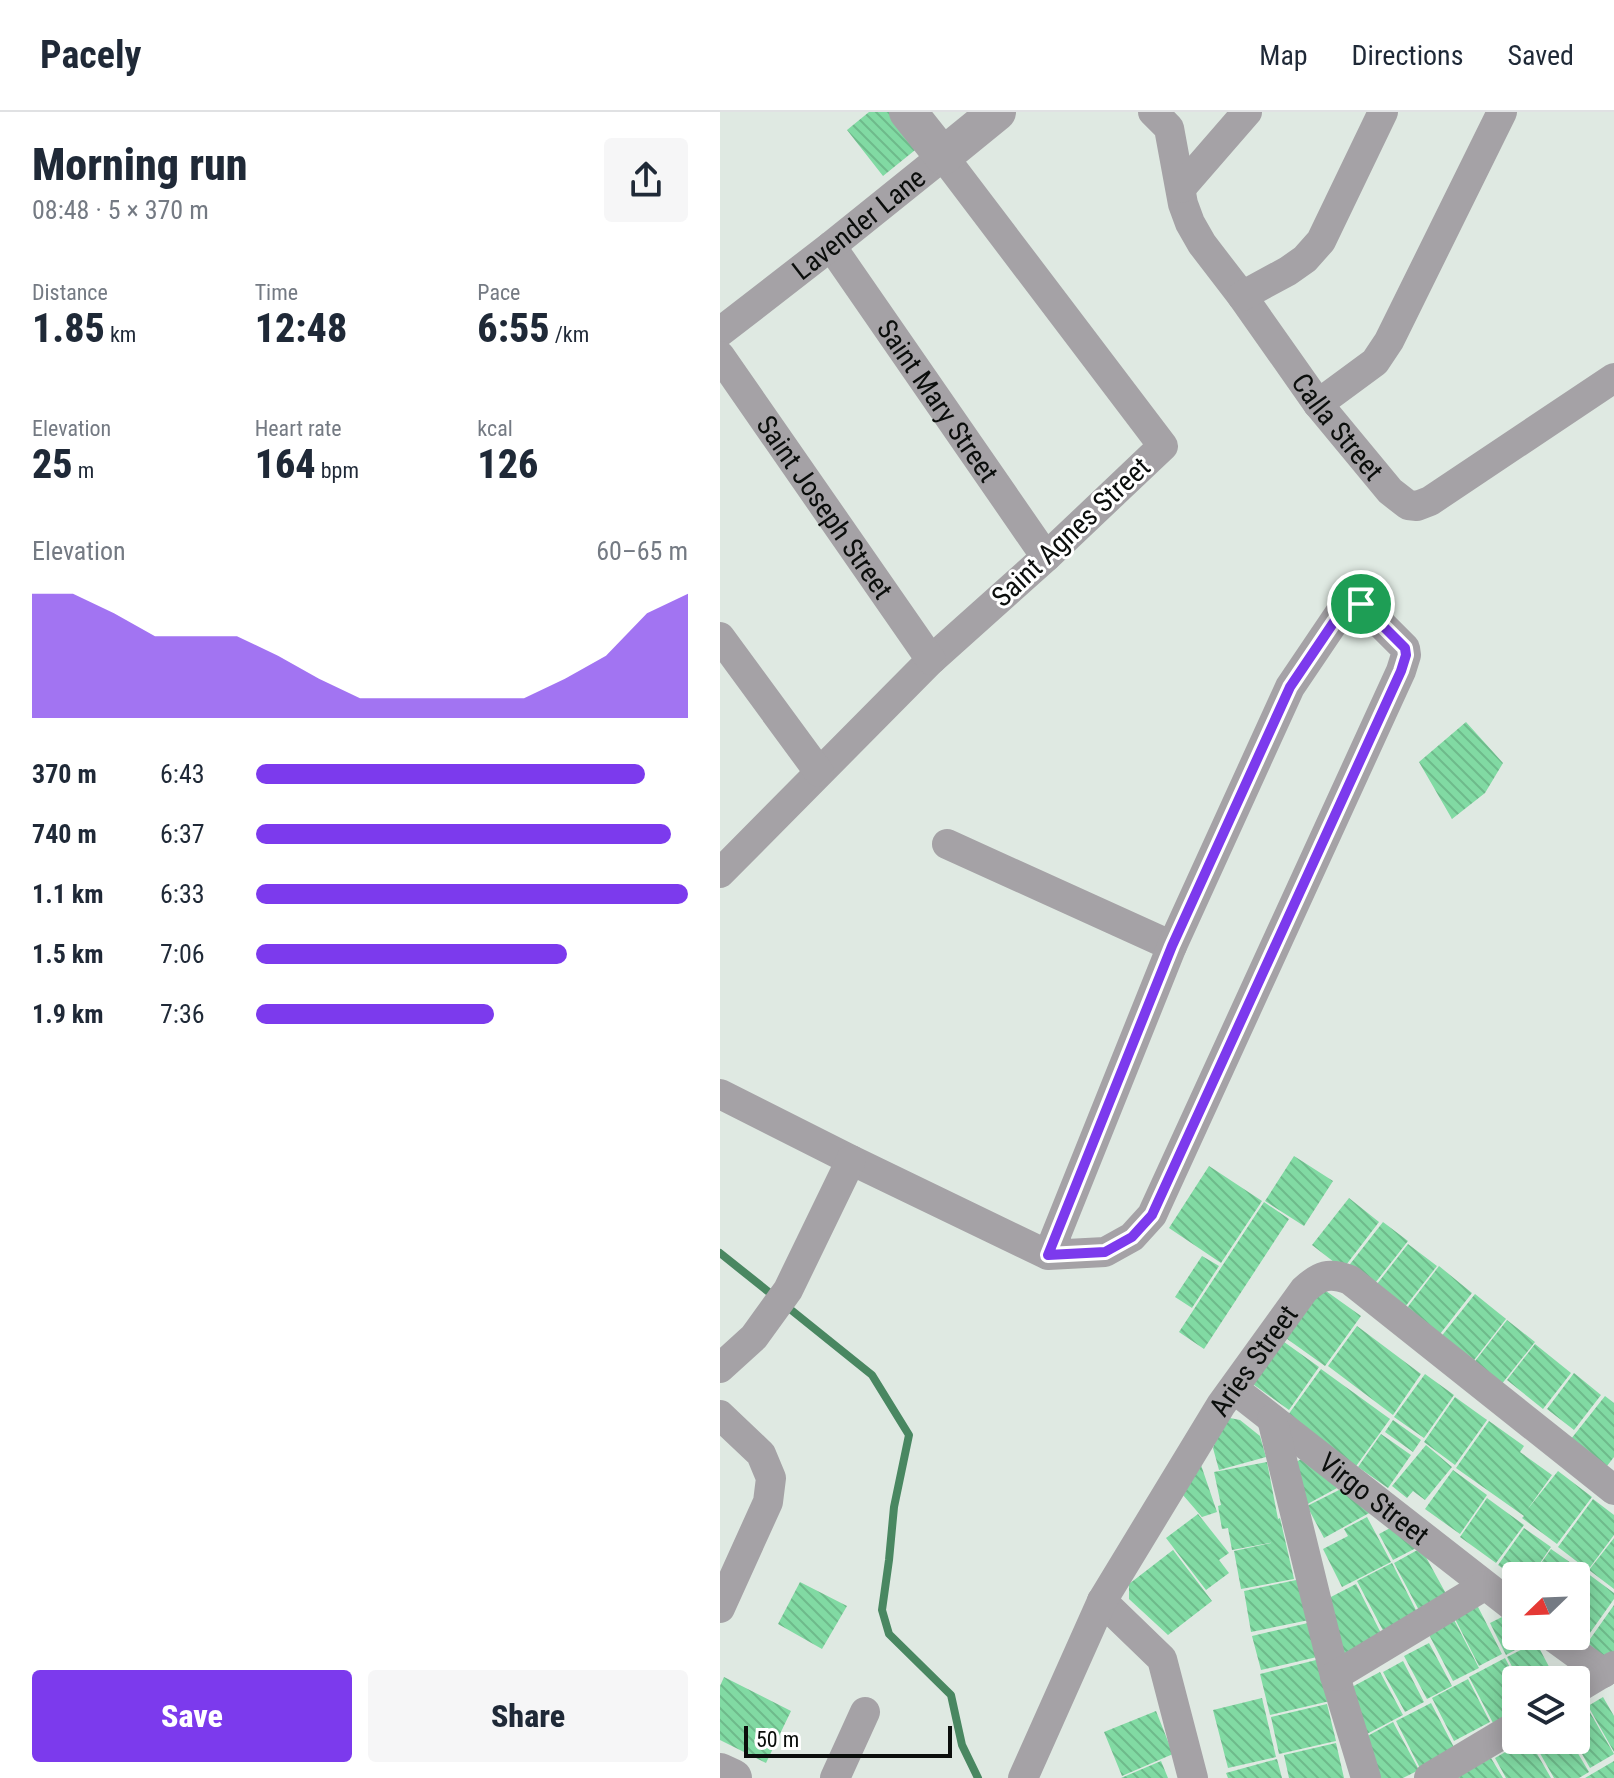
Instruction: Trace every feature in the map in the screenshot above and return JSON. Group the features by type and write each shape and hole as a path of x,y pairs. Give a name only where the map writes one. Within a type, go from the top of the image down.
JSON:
{"street":[{"path":"908,112 943,156"},
{"name":"Lavender Lane","path":"720,332 997,112"},
{"path":"1181,188 1247,112"},
{"path":"1242,296 1288,271 1305,259 1321,241 1383,112"},
{"path":"1318,404 1375,362 1389,341 1502,112"},
{"name":"Calla Street","path":"1161,120 1183,204 1202,244 1318,404 1390,491 1408,505 1417,506 1430,501 1614,378"},
{"name":"Saint Agnes Street","path":"720,873 931,660 1163,446 943,156"},
{"name":"Saint Mary Street","path":"831,246 1046,557"},
{"name":"Saint Joseph Street","path":"720,356 931,660"},
{"path":"720,1094 1048,1255 1105,1252 1132,1237 1152,1215 1401,671 1405,648 1361,604 1344,607 1290,687 1172,946 1048,1255"},
{"path":"720,637 819,772"},
{"path":"947,844 1172,946"},
{"path":"720,1368 754,1337 788,1290 851,1160"},
{"name":"Aries Street","path":"1023,1778 1102,1601 1221,1405 1304,1290 1314,1281 1337,1275 1350,1280 1614,1490"},
{"name":"Virgo Street","path":"1234,1389 1502,1599"},
{"path":"720,1415 761,1454 771,1478 768,1502 720,1608"},
{"path":"1272,1419 1335,1676 1366,1778"},
{"path":"1335,1676 1484,1586"},
{"path":"1102,1601 1162,1659 1193,1778"},
{"path":"1575,1650 1608,1670 1590,1681"},
{"path":"835,1778 865,1712"},
{"path":"1429,1778 1502,1734"},
{"path":"720,1772 733,1778"}],"building":[{"path":"869,112 900,112 925,142 883,176 847,130"},
{"path":"1466,722 1503,763 1485,793 1452,819 1419,762"},
{"path":"1294,1156 1333,1181 1304,1226 1265,1201"},
{"path":"1209,1166 1262,1201 1221,1263 1169,1228"},
{"path":"1349,1198 1379,1222 1343,1269 1312,1245"},
{"path":"1264,1202 1289,1219 1204,1349 1179,1332"},
{"path":"1383,1222 1408,1241 1372,1287 1347,1268"},
{"path":"1408,1244 1437,1266 1405,1307 1377,1284"},
{"path":"1202,1256 1219,1266 1192,1308 1175,1297"},
{"path":"1439,1266 1472,1293 1433,1343 1400,1317"},
{"path":"1319,1286 1361,1316 1325,1366 1283,1336"},
{"path":"1475,1294 1506,1319 1468,1368 1436,1343"},
{"path":"1507,1320 1535,1342 1497,1390 1469,1369"},
{"path":"1357,1326 1421,1374 1393,1415 1328,1366"},
{"path":"1280,1339 1319,1367 1289,1410 1250,1382"},
{"path":"1535,1344 1571,1373 1543,1409 1507,1380"},
{"path":"1321,1369 1390,1419 1354,1469 1288,1415"},
{"path":"1574,1373 1601,1395 1574,1430 1547,1409"},
{"path":"1425,1374 1454,1395 1424,1438 1394,1417"},
{"path":"1605,1396 1614,1403 1614,1457 1607,1466 1571,1439"},
{"path":"1455,1397 1487,1420 1455,1465 1424,1442"},
{"path":"1230,1418 1240,1420 1260,1436 1266,1457 1219,1470 1213,1448 1220,1429"},
{"path":"1393,1420 1421,1440 1413,1452 1385,1432"},
{"path":"1489,1421 1524,1446 1520,1452 1552,1475 1527,1510 1558,1471 1592,1497 1557,1544 1522,1518 1524,1516 1456,1468"},
{"path":"1381,1434 1411,1455 1388,1488 1358,1467"},
{"path":"1426,1445 1452,1467 1425,1500 1413,1491 1407,1498 1392,1486"},
{"path":"1303,1458 1339,1487 1302,1507 1291,1465"},
{"path":"1267,1462 1294,1579 1241,1589 1234,1551 1275,1542 1232,1550 1228,1528 1222,1529 1214,1472"},
{"path":"1201,1465 1217,1512 1202,1517 1176,1487"},
{"path":"1453,1470 1487,1495 1460,1534 1425,1509"},
{"path":"1341,1489 1371,1512 1324,1538 1307,1506"},
{"path":"1487,1498 1524,1525 1496,1563 1460,1537"},
{"path":"1593,1499 1614,1515 1614,1535 1590,1567 1590,1562 1578,1562 1558,1547"},
{"path":"1198,1514 1229,1553 1219,1560 1229,1573 1206,1590 1166,1538"},
{"path":"1367,1517 1391,1562 1342,1587 1323,1549 1348,1536 1344,1529"},
{"path":"1392,1527 1418,1547 1393,1560 1379,1534"},
{"path":"1524,1528 1551,1547 1541,1562 1502,1562 1502,1568 1498,1565"},
{"path":"1614,1538 1614,1589 1590,1569"},
{"path":"1421,1548 1450,1601 1422,1616 1394,1563"},
{"path":"1551,1549 1570,1562 1542,1562"},
{"path":"1173,1550 1212,1601 1168,1635 1129,1599 1129,1584"},
{"path":"1392,1563 1421,1620 1387,1638 1357,1581"},
{"path":"1590,1575 1614,1593 1614,1599 1590,1633"},
{"path":"1301,1579 1309,1620 1251,1632 1244,1591"},
{"path":"800,1582 847,1606 822,1649 778,1624"},
{"path":"1356,1584 1386,1643 1342,1655 1325,1600"},
{"path":"1474,1599 1502,1654 1479,1666 1451,1611"},
{"path":"1614,1605 1614,1657 1603,1664 1584,1650 1590,1650 1590,1639"},
{"path":"1450,1612 1479,1668 1453,1681 1424,1625"},
{"path":"1502,1617 1502,1647 1490,1623"},
{"path":"1308,1623 1317,1657 1261,1670 1252,1636"},
{"path":"1429,1643 1452,1686 1427,1699 1404,1656"},
{"path":"1521,1650 1540,1650 1549,1666 1512,1666 1507,1657"},
{"path":"1505,1658 1509,1666 1502,1666 1502,1718 1493,1723 1469,1677"},
{"path":"1320,1659 1330,1701 1270,1715 1260,1674"},
{"path":"1403,1661 1424,1702 1405,1712 1383,1672"},
{"path":"1380,1672 1403,1715 1363,1736 1348,1689"},
{"path":"724,1677 791,1711 766,1763 720,1740 720,1686"},
{"path":"1468,1679 1490,1722 1454,1741 1432,1698"},
{"path":"1603,1697 1614,1716 1614,1752 1590,1710 1590,1705"},
{"path":"1262,1698 1276,1757 1228,1768 1213,1710"},
{"path":"1431,1703 1458,1755 1423,1774 1396,1721"},
{"path":"1327,1704 1336,1741 1279,1754 1271,1717"},
{"path":"1156,1711 1173,1754 1122,1776 1104,1732"},
{"path":"1590,1712 1614,1754 1590,1768 1582,1754 1590,1754"},
{"path":"1393,1722 1419,1770 1403,1778 1373,1778 1362,1739"},
{"path":"1336,1743 1344,1778 1289,1778 1284,1755"},
{"path":"1502,1754 1537,1754 1551,1778 1506,1778 1495,1758"},
{"path":"1540,1754 1578,1754 1589,1772 1579,1778 1554,1778"},
{"path":"1491,1758 1503,1778 1456,1778"},
{"path":"1277,1759 1282,1778 1228,1778 1226,1773"},
{"path":"1161,1761 1168,1778 1121,1778"},
{"path":"1614,1761 1614,1778 1585,1778"}],"waterway":[{"path":"720,1253 775,1297"},
{"path":"785,1305 872,1375 909,1435 894,1507 882,1610 889,1634 951,1695 962,1745 978,1778"}],"route":[{"path":"1361,604 1405,648 1401,671 1152,1215 1132,1237 1105,1252 1048,1255 1172,946 1290,687 1344,607 1361,604"}]}
